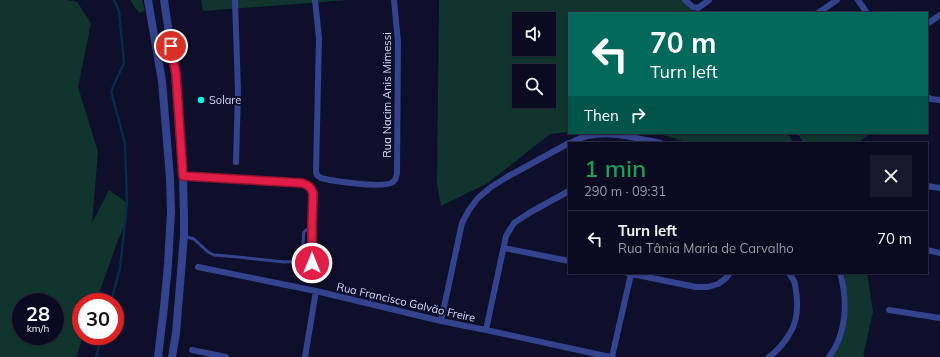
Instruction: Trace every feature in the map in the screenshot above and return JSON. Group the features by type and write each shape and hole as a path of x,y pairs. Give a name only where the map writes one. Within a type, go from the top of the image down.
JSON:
{"street":[{"path":"148,0 162,80 170,178 171,212 164,307 158,357"},
{"path":"164,0 176,74 183,176 184,236 176,333 172,357"},
{"path":"235,0 238,91 236,162"},
{"name":"Rua Nacim Anis Mimessi","path":"315,0 319,38 317,175 321,178 363,184 386,184 394,181 397,173 398,42 394,0"},
{"path":"685,0 693,7 698,8 709,0"},
{"path":"819,12 837,0"},
{"path":"858,0 866,12"},
{"path":"928,23 940,15"},
{"path":"928,98 940,100"},
{"path":"571,142 589,136 605,134 621,135 656,142"},
{"path":"441,321 462,223 468,210 478,198 491,187 568,144"},
{"path":"170,178 183,176 302,183 309,186 313,193 312,263"},
{"path":"928,186 940,188"},
{"path":"486,330 506,236 514,223 568,192"},
{"path":"170,236 184,236"},
{"path":"504,248 568,261"},
{"path":"928,250 940,253"},
{"name":"Rua Francisco Galvão Freire","path":"198,267 316,291 441,321 611,357"},
{"path":"611,357 629,274"},
{"path":"634,274 696,287 708,287 718,284 729,274"},
{"path":"769,357 776,352 790,333 798,308 795,283 790,274"},
{"path":"829,357 841,336 845,308 840,274"},
{"path":"305,357 316,291"},
{"path":"889,310 940,318"},
{"path":"192,350 226,357"}],"lane":[{"path":"184,236 194,239 208,252 214,255 291,262 299,260 302,256 304,232 312,226"}],"green space":[{"path":"0,0 67,0 77,2 91,23 78,87 98,152 92,223 109,190 127,203 125,223 99,293 72,293 72,345 80,345 76,357 0,357"},
{"path":"130,0 142,0 145,11 139,13"},
{"path":"201,0 348,0 203,11"},
{"path":"439,0 684,0 689,8 695,12 568,12 568,132 550,134 488,183 441,206 437,183"},
{"path":"660,134 788,134 793,142 686,142"},
{"path":"798,134 870,134 858,142 803,142"},
{"path":"844,274 867,274 873,312 863,357 832,357 837,349 848,306"}],"waterway":[{"path":"113,293 120,268 127,203 125,144 111,91 124,63 119,11 114,0"},
{"path":"96,357 99,345"}],"place":[{"name":"Solare","path":"201,100"}],"route":[{"path":"171,46 176,74 183,176 302,183 309,186 313,193 312,263"}]}
